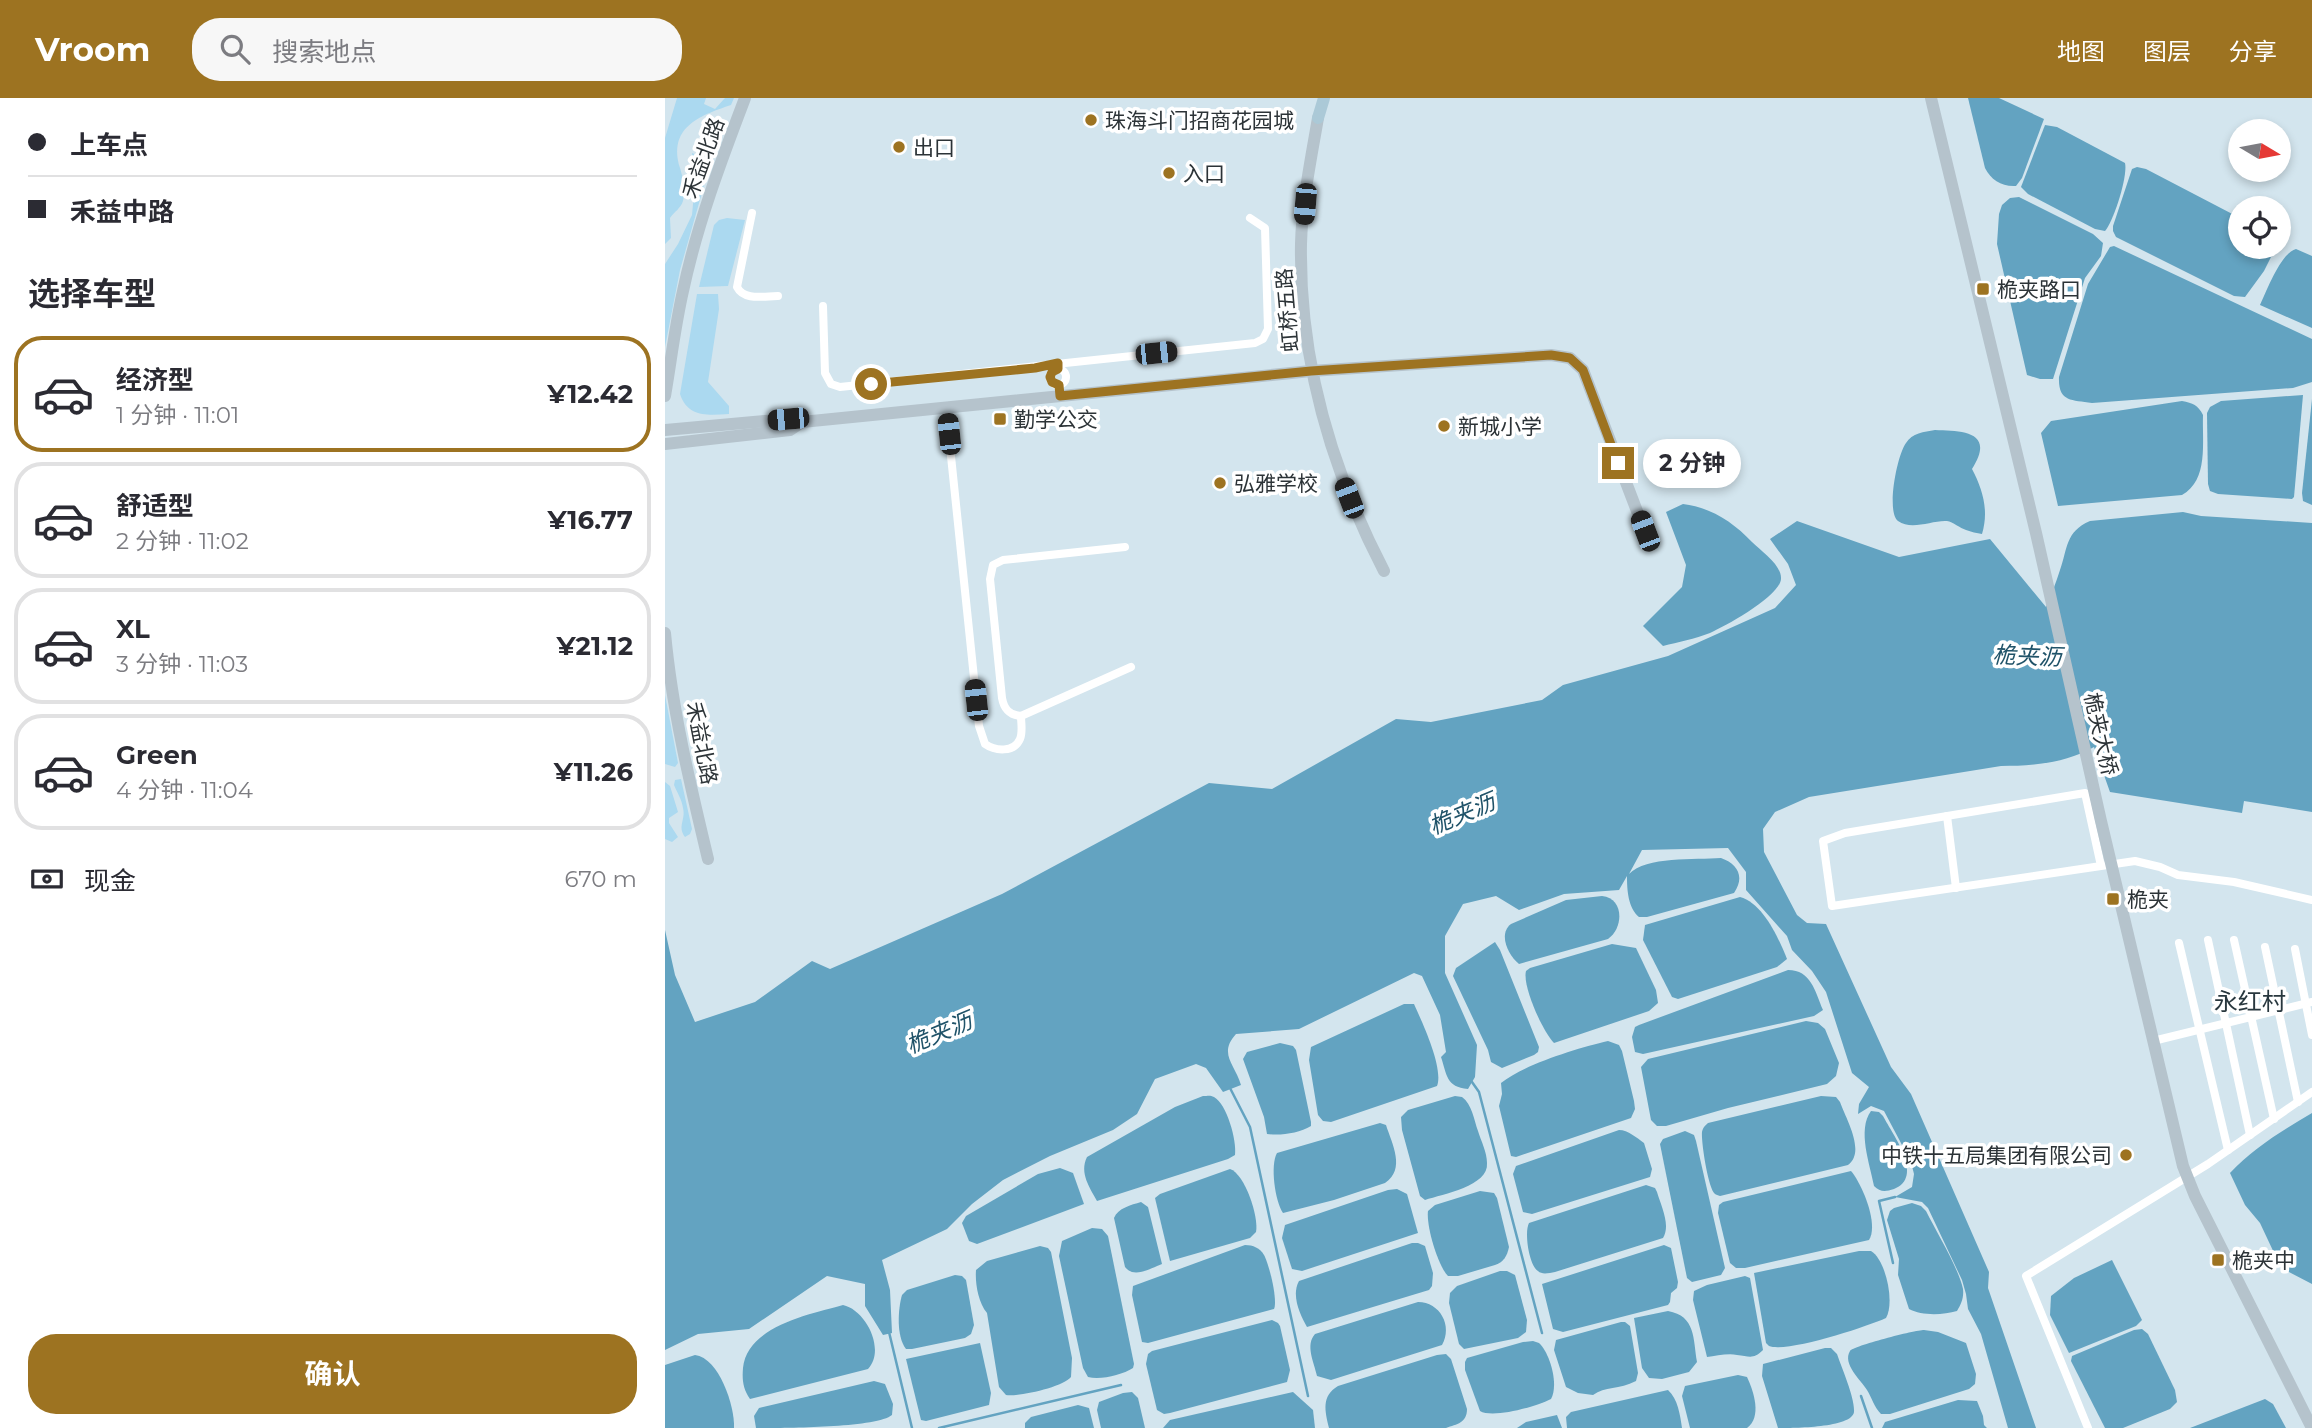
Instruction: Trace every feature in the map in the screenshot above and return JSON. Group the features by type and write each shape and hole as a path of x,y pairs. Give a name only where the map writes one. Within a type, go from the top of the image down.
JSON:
{"main road":[{"path":"1318,118 1322,98"}],"street":[{"name":"禾益北路","path":"665,397 683,291 695,243 709,195 745,98"},
{"name":"桅夹大桥","path":"1931,98 2036,533 2101,821 2106,865 2187,1175 2195,1196 2312,1428"},
{"name":"虹桥五路","path":"1318,118 1301,244 1304,309 1311,371 1323,421 1340,473 1359,523 1384,571"},
{"path":"752,213 737,287 745,296 778,296"},
{"path":"823,306 825,373 829,382 837,387 1058,366 1255,343 1263,339 1268,332 1265,229 1250,218"},
{"path":"665,430 788,419 802,422 946,408 1059,391 1551,355 1570,358 1583,370 1645,531"},
{"path":"1058,366 1067,376 1059,391"},
{"path":"946,408 979,726 985,744 999,750 1013,746 1020,738 1021,716"},
{"path":"665,444 790,430 802,422"},
{"path":"1125,547 1006,559 993,565 990,579 1002,698 1007,711 1021,716 1131,667"},
{"name":"禾益北路","path":"665,633 685,764 708,859"},
{"path":"2106,865 2085,793 1845,833 1823,841 1832,906 2135,861 2178,875 2234,882 2312,900"},
{"path":"1947,816 1956,888"},
{"path":"2208,940 2251,1135"},
{"path":"2234,940 2274,1118"},
{"path":"2179,943 2228,1150"},
{"path":"2265,947 2298,1102"},
{"path":"2295,949 2309,1003 2312,1035"},
{"path":"2153,1041 2309,1003"},
{"path":"2088,1428 2026,1276 2228,1150 2312,1092"}],"shaded area":[{"path":"677,98 706,98 704,104 715,109 725,98 734,98 731,105 697,119 682,133 677,154 684,197 681,206 670,218 671,238 665,244 665,138"},
{"path":"692,153 711,161 680,270 665,347 665,264 692,215 695,183"},
{"path":"727,218 745,220 728,286 699,287 714,225"},
{"path":"697,294 718,294 719,309 708,382 729,406 729,414 693,411 680,394"},
{"path":"665,695 678,763 675,767 665,764"},
{"path":"681,779 692,829 685,837 682,830 684,812 674,785 675,780"},
{"path":"665,782 670,786 678,812 669,818 669,823 678,837 672,842 665,839"}],"water":[{"path":"1968,98 1999,98 2044,119 2022,178 2016,186 1997,182 1985,168"},
{"path":"2045,125 2057,127 2125,163 2119,198 2105,231 2095,229 2028,194 2021,187"},
{"path":"2132,169 2146,169 2228,212 2228,259 2270,259 2245,297 2234,296 2116,237 2113,226"},
{"path":"2019,197 2093,234 2103,243 2101,256 2085,278 2053,379 2027,375 1997,244 2002,205 2010,198"},
{"path":"2114,246 2312,339 2312,382 2293,388 2092,403 2067,398 2061,391 2059,377 2088,284 2110,247"},
{"path":"2296,249 2312,256 2312,328 2260,305 2284,259 2291,259 2291,252"},
{"path":"2303,395 2294,497 2218,494 2210,491 2207,413 2210,407 2221,401"},
{"path":"2312,399 2312,505 2303,501 2302,493"},
{"path":"2182,401 2195,405 2203,415 2202,460 2197,480 2191,488 2182,495 2058,506 2041,433 2051,421"},
{"path":"1935,430 1965,433 1978,440 1980,447 1972,469 1984,501 1982,534 1947,521 1904,524 1895,516 1894,483 1903,449 1912,437"},
{"path":"1683,504 1712,512 1737,528 1775,564 1781,579 1772,594 1728,624 1710,633 1663,646 1643,626 1682,587 1686,565 1666,512"},
{"name":"桅夹沥","path":"2183,512 2201,516 2312,523 2312,812 2244,801 2242,813 2110,792 2094,747 2072,757 2049,762 2001,766 1809,797 1775,812 1763,829 1764,852 1797,915 1807,923 1826,924 1891,1067 1911,1094 1989,1272 1988,1288 2036,1428 2008,1428 1981,1334 1968,1309 1962,1280 1928,1208 1922,1202 1895,1197 1912,1187 1914,1174 1911,1162 1884,1111 1871,1106 1858,1114 1859,1104 1869,1087 1852,1073 1826,992 1812,971 1792,950 1787,936 1746,890 1746,872 1728,848 1642,850 1629,874 1647,864 1721,858 1735,867 1739,876 1734,893 1647,917 1639,917 1632,909 1627,876 1619,890 1564,894 1519,910 1496,896 1463,904 1445,936 1445,973 1477,1045 1475,1077 1468,1089 1455,1086 1446,1075 1441,1057 1446,1052 1440,1015 1422,976 1414,973 1299,1029 1236,1034 1228,1047 1228,1053 1241,1085 1223,1092 1206,1068 1196,1064 1155,1079 1137,1114 1113,1130 1050,1156 1003,1180 972,1204 947,1229 882,1260 890,1290 892,1333 883,1335 865,1306 865,1284 827,1276 749,1329 698,1334 665,1350 665,930 675,975 695,1022 755,1002 812,961 830,969 1002,894 1209,783 1272,789 1396,719 1431,722 1542,700 1563,685 1668,656 1775,608 1796,585 1788,564 1770,539 1797,521 1899,557 1990,539 2046,607 2069,541 2082,525 2090,521"},
{"path":"1602,896 1614,902 1619,914 1617,928 1608,939 1519,964 1511,955 1505,933 1511,924 1566,900"},
{"path":"1740,897 1756,906 1763,914 1775,932 1787,959 1777,967 1678,999 1672,997 1643,940 1645,925"},
{"path":"1495,942 1539,1047 1534,1055 1502,1068 1491,1062 1488,1050 1453,976 1456,968"},
{"path":"1612,944 1636,948 1656,990 1658,1003 1649,1011 1554,1043 1534,1008 1527,987 1526,971"},
{"path":"1788,970 1796,971 1807,978 1823,1010 1814,1016 1643,1054 1635,1052 1632,1037 1635,1027"},
{"path":"1404,1004 1414,1004 1427,1033 1435,1057 1437,1086 1331,1122 1323,1121 1318,1115 1309,1060 1311,1047"},
{"path":"1806,1021 1818,1023 1825,1029 1839,1063 1836,1076 1827,1084 1666,1126 1657,1126 1651,1120 1641,1067 1648,1059"},
{"path":"1608,1041 1619,1045 1622,1051 1634,1101 1635,1109 1631,1118 1516,1157 1511,1156 1499,1106 1501,1083 1537,1063"},
{"path":"1280,1043 1293,1046 1296,1050 1311,1126 1278,1135 1267,1134 1264,1117 1243,1059 1247,1052"},
{"path":"1203,1096 1214,1097 1223,1107 1233,1132 1235,1155 1097,1201 1085,1175 1087,1157 1175,1107"},
{"path":"1455,1096 1462,1097 1470,1108 1486,1155 1486,1171 1481,1178 1463,1188 1425,1200 1420,1196 1401,1117 1408,1110"},
{"path":"1821,1096 1836,1097 1850,1126 1855,1152 1848,1165 1720,1196 1715,1194 1708,1174 1702,1137 1702,1130 1708,1123"},
{"path":"1871,1111 1879,1112 1883,1116 1899,1144 1907,1166 1903,1183 1891,1190 1885,1191 1874,1186 1865,1137"},
{"path":"2312,1113 2312,1284 2287,1271 2275,1255 2260,1223 2245,1205 2230,1173 2258,1148"},
{"path":"1380,1123 1386,1125 1396,1156 1395,1171 1385,1183 1283,1213 1274,1183 1277,1153"},
{"path":"1619,1130 1644,1143 1652,1169 1650,1177 1532,1214 1523,1212 1513,1174 1516,1166"},
{"path":"1685,1131 1694,1135 1696,1141 1725,1268 1721,1275 1692,1282 1687,1278 1660,1144 1663,1139"},
{"path":"1060,1168 1073,1173 1084,1204 977,1244 969,1241 962,1223 966,1216 1038,1174"},
{"path":"1230,1169 1246,1187 1255,1217 1256,1232 1250,1238 1170,1261 1155,1198"},
{"path":"1851,1171 1860,1185 1871,1215 1872,1233 1869,1240 1745,1268 1736,1268 1730,1263 1718,1213 1719,1205"},
{"path":"1646,1185 1655,1188 1663,1209 1666,1227 1663,1238 1555,1272 1541,1273 1535,1268 1528,1248 1529,1223"},
{"path":"1397,1189 1407,1194 1418,1233 1302,1271 1292,1269 1282,1238 1285,1225"},
{"path":"1480,1191 1494,1193 1497,1198 1509,1247 1507,1253 1503,1260 1495,1265 1458,1276 1448,1276 1433,1245 1428,1211 1435,1205"},
{"path":"1141,1202 1148,1207 1162,1264 1143,1272 1133,1272 1125,1267 1114,1218 1122,1209"},
{"path":"1912,1203 1926,1211 1957,1271 1963,1292 1957,1311 1933,1314 1909,1309 1898,1275 1899,1259 1887,1220 1894,1208"},
{"path":"1092,1228 1102,1229 1108,1236 1134,1364 1133,1368 1123,1373 1099,1378 1088,1377 1083,1368 1059,1256 1062,1241"},
{"path":"1412,1243 1425,1246 1433,1273 1429,1290 1307,1327 1296,1299 1299,1281"},
{"path":"1245,1245 1256,1247 1264,1255 1275,1298 1274,1309 1148,1343 1142,1342 1132,1295 1133,1286"},
{"path":"1664,1245 1671,1248 1678,1282 1668,1305 1563,1332 1553,1329 1542,1284"},
{"path":"1040,1246 1051,1252 1072,1358 1071,1377 1040,1390 1006,1395 999,1387 987,1313 978,1292 976,1270 987,1261"},
{"path":"1859,1251 1871,1251 1885,1272 1890,1302 1886,1318 1809,1343 1769,1346 1766,1343 1754,1273"},
{"path":"2112,1260 2142,1320 2136,1326 2069,1353 2050,1315 2051,1296 2074,1278"},
{"path":"1500,1271 1515,1275 1527,1320 1526,1332 1518,1338 1464,1349 1459,1344 1449,1303 1450,1293 1457,1286"},
{"path":"955,1275 966,1280 974,1325 971,1334 965,1338 906,1349 899,1330 902,1295 907,1290"},
{"path":"1745,1276 1750,1278 1763,1350 1751,1357 1730,1354 1707,1357 1693,1300 1694,1291"},
{"path":"1418,1302 1433,1306 1442,1316 1446,1330 1442,1345 1331,1380 1317,1376 1310,1348 1315,1334"},
{"path":"843,1305 859,1314 871,1332 875,1352 868,1369 750,1399 743,1384 743,1368 747,1354 756,1342 783,1324"},
{"path":"1668,1311 1684,1318 1688,1323 1697,1362 1689,1372 1662,1379 1649,1378 1642,1368 1634,1318"},
{"path":"1272,1320 1280,1326 1290,1370 1287,1382 1170,1413 1164,1414 1157,1410 1146,1364 1148,1354"},
{"path":"1621,1322 1630,1326 1638,1373 1636,1381 1593,1395 1578,1393 1566,1387 1554,1350 1556,1340"},
{"path":"2142,1329 2148,1334 2175,1390 2177,1402 2170,1409 2123,1428 2105,1428 2071,1361 2072,1356"},
{"path":"1924,1330 1938,1332 1966,1343 1976,1374 1975,1384 1969,1389 1890,1414 1881,1414 1850,1366 1850,1351"},
{"path":"1533,1341 1539,1343 1550,1361 1554,1378 1551,1399 1505,1413 1480,1411 1465,1370 1467,1358"},
{"path":"980,1343 991,1393 989,1405 921,1420 906,1359"},
{"path":"1831,1348 1837,1354 1854,1412 1851,1417 1833,1424 1778,1428 1762,1376 1763,1364"},
{"path":"1446,1354 1451,1359 1467,1409 1461,1422 1446,1428 1329,1428 1327,1399 1338,1386"},
{"path":"695,1355 704,1358 711,1365 724,1384 732,1408 734,1428 665,1428 665,1365"},
{"path":"1738,1375 1747,1377 1752,1390 1755,1411 1752,1423 1747,1428 1690,1428 1682,1396 1685,1386"},
{"path":"874,1381 885,1384 893,1404 892,1415 883,1419 828,1426 756,1428 754,1416 759,1408"},
{"path":"1668,1390 1676,1403 1682,1428 1567,1428 1566,1417 1571,1412"},
{"path":"1132,1392 1138,1398 1145,1428 1101,1428 1097,1410 1099,1402"},
{"path":"1293,1392 1313,1410 1315,1428 1163,1428 1170,1420"},
{"path":"2265,1399 2273,1404 2286,1428 2190,1428"},
{"path":"1958,1400 1977,1401 1987,1428 1882,1428 1885,1422"},
{"path":"1078,1405 1089,1408 1094,1428 1025,1428 1025,1423 1031,1417"},
{"path":"1557,1415 1562,1428 1517,1428 1526,1422"}],"waterway":[{"path":"1472,1082 1479,1092 1542,1333"},
{"path":"1230,1088 1250,1127 1308,1396"},
{"path":"1893,1263 1879,1201 1895,1197"},
{"path":"889,1332 912,1428"},
{"path":"939,1428 1121,1385"},
{"path":"1861,1396 1872,1428"}],"place":[{"name":"珠海斗门招商花园城","path":"1091,120"},
{"name":"出口","path":"899,147"},
{"name":"入口","path":"1169,173"},
{"name":"桅夹路口","path":"1983,289"},
{"name":"勤学公交","path":"1000,419"},
{"name":"新城小学","path":"1444,426"},
{"name":"弘雅学校","path":"1220,483"},
{"name":"桅夹","path":"2113,899"},
{"name":"中铁十五局集团有限公司","path":"2126,1155"},
{"name":"桅夹中","path":"2218,1260"}],"district":[{"name":"永红村","path":"2250,1001"}],"route":[{"path":"871,384 1035,368 1043,364 1058,363 1058,369 1054,370 1050,377 1052,382 1059,385 1060,396 1311,371 1551,355 1570,358 1583,370 1618,463"}]}
